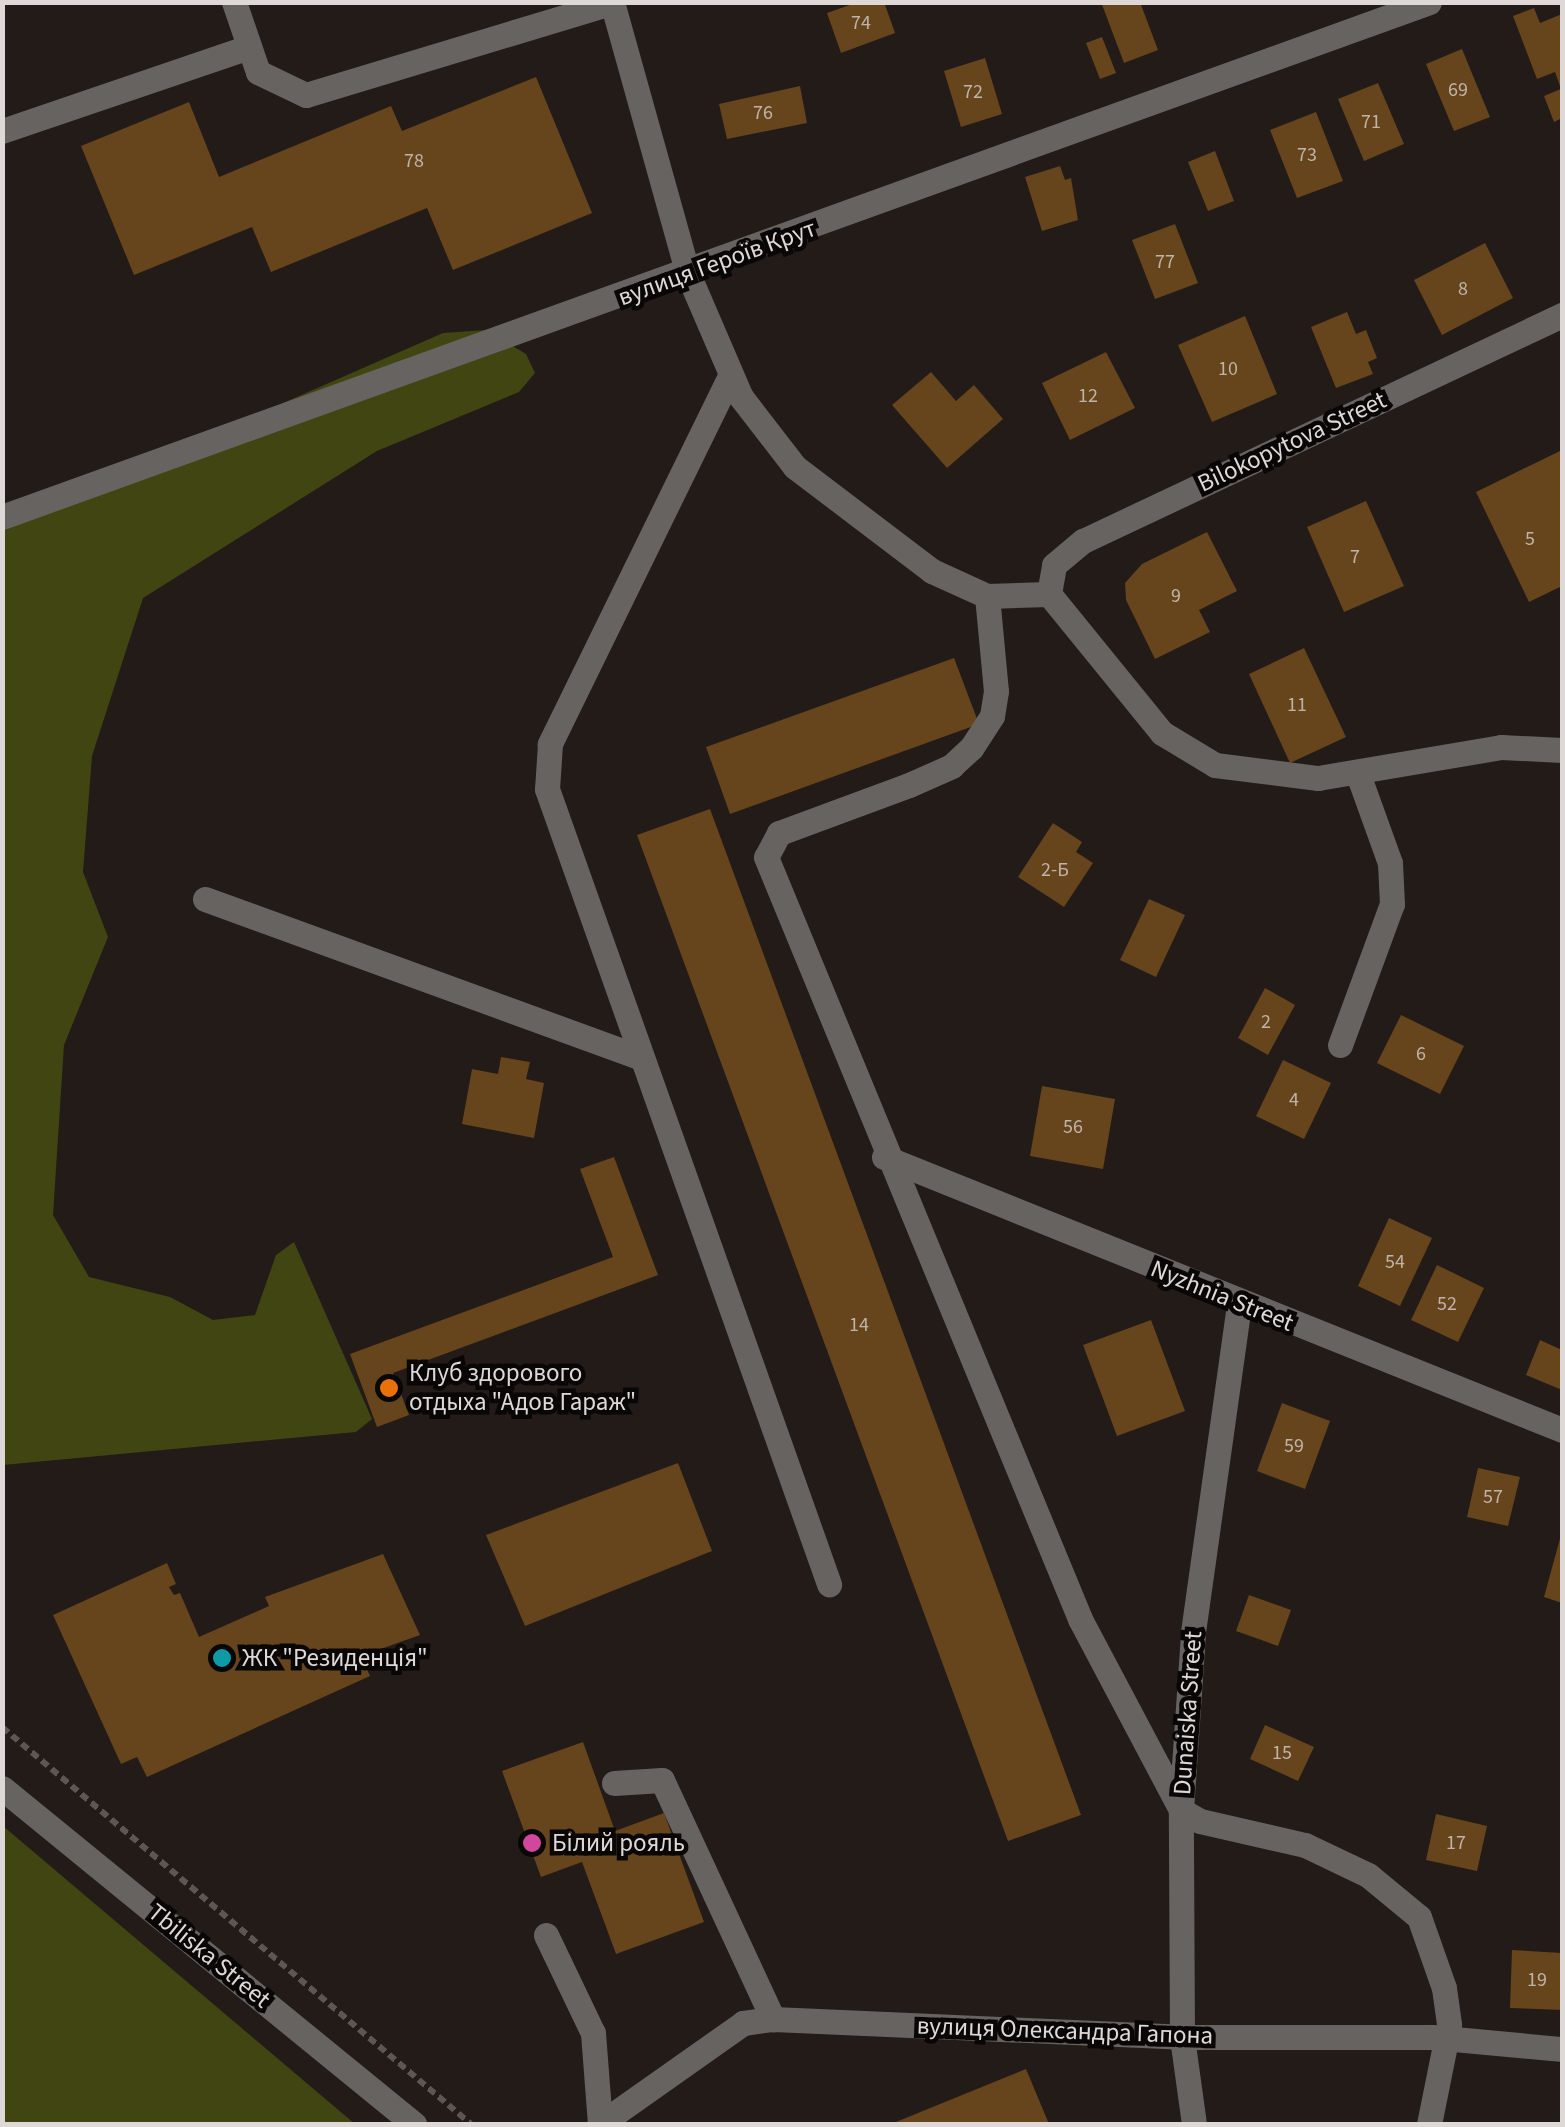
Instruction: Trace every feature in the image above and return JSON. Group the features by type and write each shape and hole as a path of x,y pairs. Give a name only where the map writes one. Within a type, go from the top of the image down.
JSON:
{"street":[{"path":"234,2 258,72 306,95 611,3 688,274 730,376 795,467 836,503 932,571 988,596 1049,594 1162,733 1215,765 1318,778 1501,747 1562,750"},
{"name":"вулиця Героїв Крут","path":"2,517 688,274 1428,2"},
{"path":"2,131 248,47"},
{"name":"Bilokopytova Street","path":"1049,594 1054,565 1083,541 1562,314"},
{"path":"730,376 550,744 547,788 829,1584"},
{"path":"988,596 996,691 992,716 972,748 924,778 779,833 767,850 884,1157 1080,1619 1181,1810 1200,1821 1305,1845 1368,1875 1419,1917 1434,1952 1448,2038 1429,2124"},
{"path":"1340,1045 1392,904 1390,863 1358,774"},
{"path":"205,899 641,1058"},
{"name":"Nyzhnia Street","path":"884,1157 1238,1304 1562,1429"},
{"name":"Dunaiska Street","path":"1194,2124 1182,2037 1181,1810 1193,1632 1238,1304"},
{"path":"614,1784 662,1780 773,2019"},
{"name":"Tbiliska Street","path":"2,1788 414,2124"},
{"path":"546,1935 593,2033 600,2124"},
{"name":"вулиця Олександра Гапона","path":"600,2124 743,2023 773,2019 1182,2037 1448,2038 1562,2049"}],"path":[{"path":"2,1727 471,2124"}],"green space":[{"path":"486,330 526,354 535,373 519,392 377,451 143,598 92,756 83,872 108,937 64,1045 53,1215 89,1277 170,1297 213,1320 255,1315 276,1255 294,1242 372,1419 356,1432 3,1465 2,526 443,333"},
{"path":"3,1826 355,2124 3,2124"}],"building":[{"path":"858,2 884,2 895,33 841,53 827,13"},
{"path":"1101,2 1140,2 1158,50 1124,63"},
{"path":"1534,8 1540,23 1562,14 1562,118 1554,122 1544,96 1561,89 1555,72 1537,79 1513,16"},
{"path":"1102,37 1116,73 1100,79 1086,43"},
{"path":"1462,49 1490,117 1454,131 1426,64"},
{"path":"985,58 1002,114 961,127 944,71"},
{"path":"536,77 592,213 453,270 427,208 271,272 252,227 134,275 81,146 189,102 219,177 391,106 402,131"},
{"path":"1378,83 1404,144 1364,161 1338,99"},
{"path":"800,86 807,123 727,139 719,104"},
{"path":"1316,112 1343,181 1297,198 1270,130"},
{"path":"1215,151 1234,201 1208,211 1188,162"},
{"path":"1060,166 1065,180 1071,178 1078,220 1042,231 1025,177"},
{"path":"1175,224 1198,283 1155,299 1132,240"},
{"path":"1485,243 1513,298 1442,335 1414,280"},
{"path":"1347,312 1356,334 1366,330 1377,358 1368,362 1373,374 1336,388 1311,327"},
{"path":"1245,316 1277,394 1212,422 1178,345"},
{"path":"1106,352 1135,408 1070,440 1042,383"},
{"path":"931,372 956,401 974,385 1003,419 947,468 892,405"},
{"path":"1562,450 1562,586 1529,602 1476,492"},
{"path":"1366,501 1404,586 1344,612 1307,527"},
{"path":"1207,532 1237,591 1199,610 1210,632 1155,659 1126,600 1125,583 1142,564"},
{"path":"1304,648 1346,737 1290,763 1249,674"},
{"path":"954,658 979,724 730,814 706,747"},
{"path":"710,809 1081,1815 1008,1841 637,835"},
{"path":"1053,823 1082,842 1076,852 1093,863 1064,907 1018,877"},
{"path":"1149,899 1185,915 1156,977 1120,960"},
{"path":"1265,988 1295,1005 1268,1055 1238,1038"},
{"path":"1401,1015 1464,1046 1440,1094 1377,1063"},
{"path":"501,1057 530,1062 526,1079 544,1083 534,1138 462,1124 472,1069 498,1074"},
{"path":"1283,1060 1331,1083 1304,1139 1256,1116"},
{"path":"1042,1086 1115,1099 1103,1169 1030,1156"},
{"path":"614,1157 658,1275 393,1373 409,1415 377,1427 350,1354 613,1257 580,1169"},
{"path":"1389,1218 1432,1238 1400,1306 1358,1286"},
{"path":"1437,1265 1484,1288 1458,1342 1411,1320"},
{"path":"1151,1320 1185,1411 1117,1436 1083,1345"},
{"path":"1540,1340 1562,1350 1562,1390 1526,1375"},
{"path":"1282,1403 1330,1421 1305,1489 1257,1471"},
{"path":"678,1463 712,1551 525,1626 486,1535"},
{"path":"1478,1468 1520,1477 1508,1526 1467,1517"},
{"path":"1562,1535 1562,1603 1544,1597"},
{"name":"ЖК \"Резиденція\"","path":"383,1554 420,1635 361,1656 370,1676 147,1777 137,1757 121,1764 53,1615 167,1563 176,1584 169,1587 174,1595 180,1593 199,1637 269,1606 265,1597"},
{"path":"1249,1595 1291,1610 1278,1646 1236,1631"},
{"path":"1265,1725 1314,1747 1298,1781 1250,1759"},
{"path":"583,1742 615,1831 664,1813 704,1922 616,1954 582,1862 541,1877 502,1771"},
{"path":"1436,1814 1487,1826 1477,1871 1426,1860"},
{"path":"1512,1950 1562,1953 1562,2010 1510,2008"},
{"path":"1026,2069 1049,2124 891,2124"}],"place":[{"name":"Клуб здорового отдыха \"Адов Гараж\"","path":"389,1388"},
{"name":"ЖК \"Резиденція\"","path":"222,1658"},
{"name":"Білий рояль","path":"532,1843"}]}
